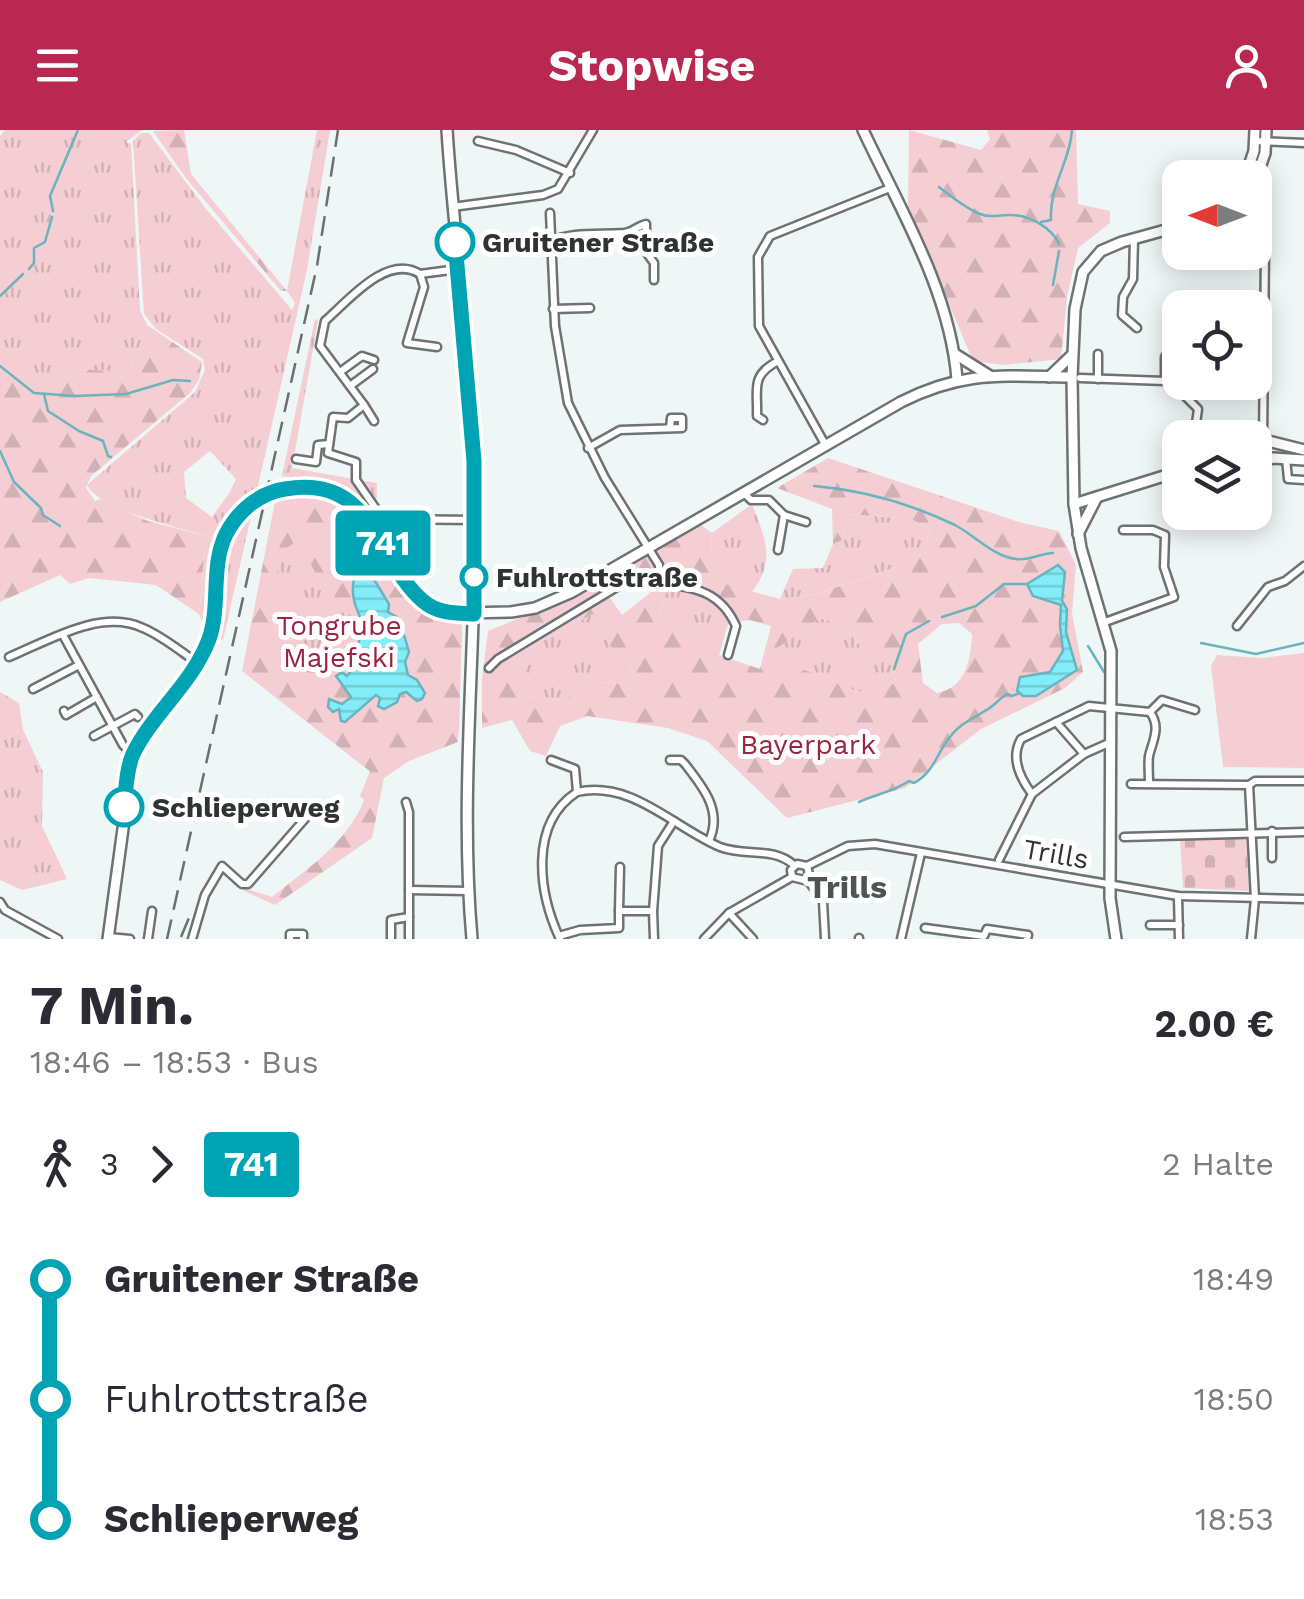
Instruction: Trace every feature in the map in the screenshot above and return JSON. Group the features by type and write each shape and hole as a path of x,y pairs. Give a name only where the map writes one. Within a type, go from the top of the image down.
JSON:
{"street":[{"path":"448,130 473,442 474,614 468,797 472,939"},
{"path":"452,208 543,195 558,189 593,130"},
{"path":"862,130 940,299 955,354 957,379"},
{"path":"1259,138 1266,130"},
{"path":"1259,138 1304,143"},
{"path":"478,141 516,150 570,173"},
{"path":"826,446 758,322 758,256 764,241 890,188"},
{"path":"550,212 553,310 566,396 588,448 658,566 659,584"},
{"path":"548,242 576,233 630,233 643,220 646,252 654,263 654,280"},
{"path":"1116,939 1111,886 1111,651 1078,534 1074,504 1076,378 1072,355 1075,309 1083,272 1101,251 1162,231"},
{"path":"1134,238 1134,278 1123,297 1122,315 1137,328"},
{"path":"420,274 458,269"},
{"path":"374,421 320,346 324,321 386,270 414,270 420,274 424,287 406,342 437,346"},
{"path":"553,310 590,308"},
{"path":"955,354 990,376"},
{"path":"1098,354 1098,379"},
{"path":"1049,377 1072,355"},
{"path":"340,372 362,356 374,360"},
{"path":"763,420 758,416 758,377 762,370 778,362"},
{"path":"350,386 373,369"},
{"path":"130,939 108,938 133,755 197,663 213,623 218,563 226,534 254,501 282,489 314,488 351,503 426,603 444,612 474,614 536,608 572,592 917,394 957,379 990,376 1162,382"},
{"path":"364,405 348,418 333,417 328,453 356,462 356,480 383,519 475,520"},
{"path":"588,448 620,430 670,428"},
{"path":"296,459 316,462 318,445 329,444"},
{"path":"1272,444 1304,450"},
{"path":"1272,454 1273,458 1304,460"},
{"path":"1286,459 1288,480 1304,480"},
{"path":"1074,504 1162,477"},
{"path":"1073,492 1097,497"},
{"path":"744,493 751,500 769,500 784,515 806,522"},
{"path":"1078,534 1097,497"},
{"path":"778,550 784,515"},
{"path":"1105,622 1174,597 1164,567 1165,535 1153,530 1122,530"},
{"path":"1237,626 1268,588 1286,581 1304,566"},
{"path":"490,668 498,659 634,576 659,584 701,589 722,602 736,626 728,656"},
{"path":"9,658 28,654 63,634 96,624 127,623 158,636 197,663"},
{"path":"63,634 112,726 133,755"},
{"path":"34,689 79,666"},
{"path":"76,682 85,677"},
{"path":"64,711 66,715 97,697"},
{"path":"1150,712 1162,700 1195,710"},
{"path":"1032,794 1016,768 1017,745 1021,739 1084,707 1150,712 1156,720 1156,731 1149,756 1149,783"},
{"path":"94,736 135,714 138,717"},
{"path":"1056,722 1084,754"},
{"path":"999,860 1032,794 1084,754 1110,742"},
{"path":"551,760 575,769 578,792"},
{"path":"670,760 685,764 710,801 714,824 708,840"},
{"path":"1131,784 1248,785 1255,780 1304,781"},
{"path":"1248,785 1255,898 1251,939"},
{"path":"620,867 619,928 580,930 560,938 543,895 544,846 554,815 578,792 620,792 735,851 776,853 794,865 806,866 806,879 822,902 825,939"},
{"path":"406,802 409,939"},
{"path":"192,939 204,895 222,866 242,884 248,884 317,805"},
{"path":"654,939 658,846 674,821"},
{"path":"1272,831 1272,858"},
{"path":"1124,837 1304,832"},
{"name":"Trills","path":"806,866 848,846 875,844 1178,896 1304,899"},
{"path":"901,939 921,853"},
{"path":"704,939 730,914 792,877 794,865"},
{"path":"792,877 799,882 806,879"},
{"path":"409,890 468,891"},
{"path":"1178,896 1179,939"},
{"path":"2,909 58,939"},
{"path":"148,939 152,911"},
{"path":"619,911 653,911"},
{"path":"730,914 753,939"},
{"path":"391,939 392,920 409,917"},
{"path":"1150,925 1179,924"},
{"path":"924,928 983,938 986,929 1028,939"},
{"path":"290,939 290,934 303,934 303,939"}],"green space":[{"path":"5,130 142,130 126,142 131,144 140,310 147,325 129,372 75,369 46,382 0,374 0,136"},
{"path":"184,130 191,174 287,291 281,291 185,177 153,131"},
{"path":"317,130 330,130 307,270 223,640 204,627 199,614 206,536 123,510 94,494 87,485 195,392 205,370 203,359 156,329 144,314 133,141 141,133 149,133 206,209 292,310 295,303 287,291","holes":["210,451 236,479 212,517 186,498 184,472"]},
{"path":"909,130 981,150 990,139 987,130 1076,130 1078,204 1110,211 1110,223 1078,248 1067,297 1061,359 1003,365 973,361 908,207"},
{"path":"315,319 318,321 292,468 377,483 376,515 354,497 333,487 282,476"},
{"path":"147,325 202,362 199,380 190,393 91,476 86,488 95,501 100,499 148,521 206,536 199,614 156,585 89,578 70,584 60,575 0,602 0,374 46,382 75,369 129,372"},
{"name":"Bayerpark","path":"828,458 1022,523 1059,531 1076,565 1072,613 1083,672 1065,688 981,729 905,788 787,818 707,741 668,728 587,716 560,726 546,756 530,751 512,720 482,728 482,679 488,631 601,585 622,615 650,593 633,562 701,525 712,533 710,580 780,599 813,595 918,560 930,529 911,519 847,514 843,540 833,544 832,509 777,488","holes":["685,588 719,606 731,623 750,620 771,626 760,669 719,655 721,649 705,634 662,621 660,612 667,590","593,614 610,632 610,646 631,666 629,682 593,683 564,700 526,697 526,655 539,642","820,618 843,625 870,657 891,652 903,665 893,684 870,694 770,660 772,652","959,623 972,634 961,679 937,693 923,683 918,644 942,624"]},
{"name":"Tongrube Majefski","path":"276,496 316,497 352,512 417,605 435,617 462,624 458,742 409,761 384,778 372,838 275,905 244,888 272,897 325,854 357,815 370,771 242,671","holes":["298,540 319,579 353,620 355,640 333,660 276,656 270,612 281,552","354,604 406,637 409,676 406,692 400,694 397,702 376,695 345,722 341,721 339,709 352,696 337,676 347,676 357,665 361,634 366,629"]},
{"name":"Tongrube Majefski","path":"286,504 356,520 418,608 433,618 462,627 459,732 369,771 244,672"},
{"path":"752,504 764,539 766,560 751,593 710,580 712,533"},
{"path":"847,514 911,519 930,529 918,560 812,595 780,599 793,569 823,568 833,544 843,540"},
{"path":"685,588 719,606 731,623 721,649 705,634 662,621 660,612 667,590"},
{"path":"593,614 610,632 610,646 631,666 629,682 593,683 564,700 526,697 526,655 539,642"},
{"path":"820,618 843,625 870,657 891,652 903,665 893,684 870,694 769,660 772,652"},
{"path":"1304,653 1304,768 1223,767 1211,666 1217,655 1262,658"},
{"path":"0,692 19,703 23,730 43,772 42,826 67,879 22,890 0,880"},
{"path":"1246,838 1249,891 1183,888 1180,840"}],"water":[{"path":"1058,565 1065,572 1062,601 1067,609 1066,632 1077,670 1036,696 1023,696 1017,691 1020,677 1050,672 1063,651 1061,605 1033,596 1027,584"},
{"path":"367,568 389,604 388,612 399,618 409,652 405,662 408,675 417,680 425,693 417,701 406,692 400,694 397,702 384,709 378,706 380,698 376,695 345,722 341,721 339,709 333,712 328,707 329,699 342,704 351,697 336,676 342,672 347,676 352,670 359,640 366,629 356,608 353,587 356,572"}],"waterway":[{"path":"53,211 50,196 78,130"},
{"path":"1041,222 1051,220 1053,196 1072,130"},
{"path":"939,187 980,214 1033,220 1059,244"},
{"path":"29,269 34,263 34,248 45,242 52,217"},
{"path":"1053,285 1059,251"},
{"path":"0,296 23,274"},
{"path":"0,366 34,393 126,394 173,380 190,381"},
{"path":"44,394 48,411 103,441 111,457"},
{"path":"0,451 14,482 41,508 43,515 60,526"},
{"path":"814,486 886,499 921,511 955,525 1008,557 1025,559 1053,553"},
{"path":"942,617 976,606 1004,584 1026,584"},
{"path":"894,669 906,634 929,621"},
{"path":"1201,643 1256,654 1304,643"},
{"path":"1088,646 1104,672"},
{"path":"859,802 921,779 958,729 1007,694 1020,693"}],"railway":[{"path":"167,939 317,266 338,130"},
{"path":"181,937 191,913"}],"bus line":[{"name":"741","path":"124,807 133,755 203,654 209,638 220,548 226,534 243,511 264,494 314,488 351,503 426,603 444,612 474,614 474,461 455,242"}],"place":[{"name":"Gruitener Straße","path":"455,242"},
{"name":"Fuhlrottstraße","path":"474,577"},
{"name":"Schlieperweg","path":"124,807"}],"district":[{"name":"Trills","path":"847,887"}]}
